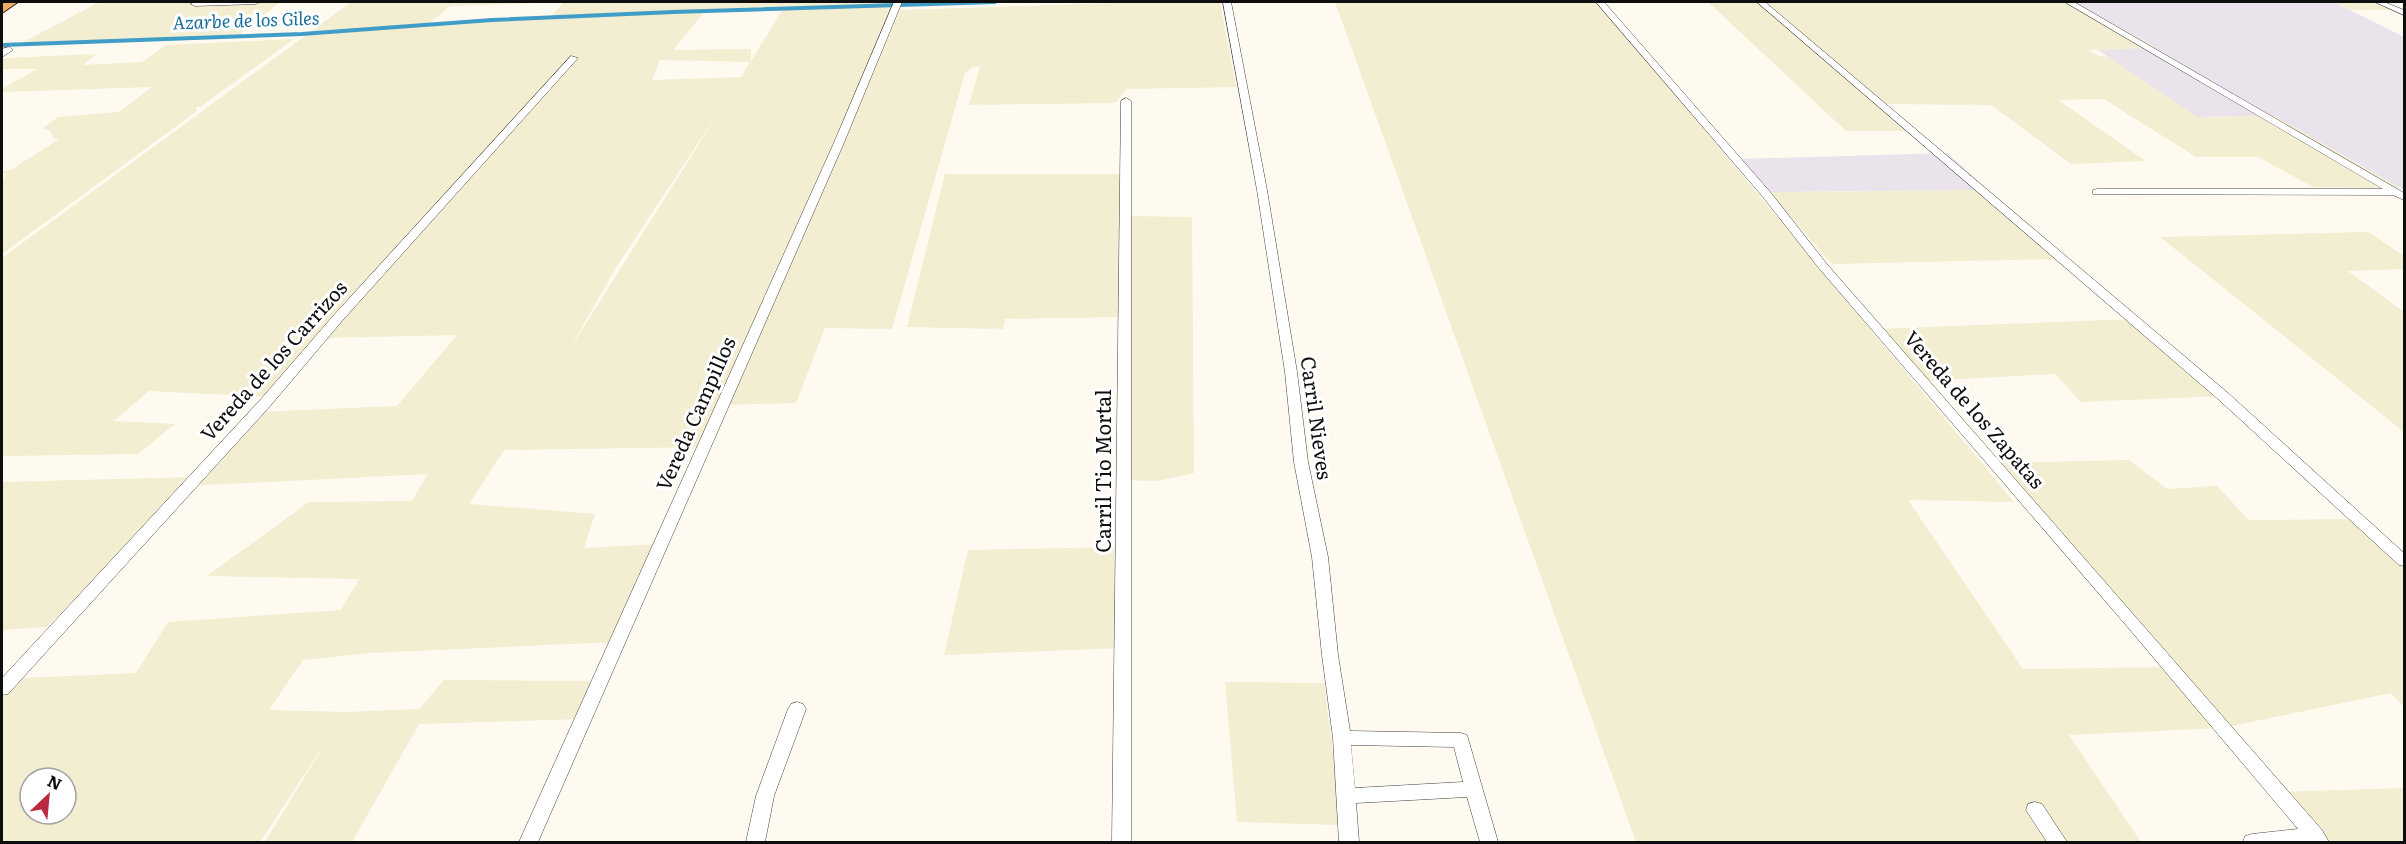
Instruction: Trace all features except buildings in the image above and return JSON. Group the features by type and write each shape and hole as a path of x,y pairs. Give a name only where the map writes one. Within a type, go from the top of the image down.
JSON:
{"highway":[{"path":"2,9 12,2"}],"street":[{"path":"198,2 195,4 256,2"},
{"name":"Vereda Campillos","path":"528,843 838,144 898,2"},
{"name":"Carril Nieves","path":"1227,2 1262,189 1290,372 1301,462 1320,557 1329,655 1342,738 1349,843"},
{"name":"Vereda de los Zapatas","path":"1600,2 1659,73 1767,195 1822,265 2137,627 2317,839"},
{"path":"1761,2 2223,396 2404,561"},
{"path":"2068,2 2400,195"},
{"path":"2379,2 2404,13"},
{"name":"Vereda de los Carrizos","path":"2,688 266,402 338,318 574,58"},
{"name":"Carril Tio Mortal","path":"1121,843 1126,100"},
{"path":"2097,192 2400,195"},
{"path":"755,843 765,796 797,709"},
{"path":"1342,738 1461,740 1489,843"},
{"path":"1346,796 1474,789"},
{"path":"2035,810 2058,843"},
{"path":"2252,842 2317,839"}],"shaded area":[{"path":"99,2 198,2 195,5 280,2 237,37 18,45"},
{"path":"351,2 564,2 978,2 897,5 831,161 836,161 900,10 1147,2 1220,2 1236,87 1126,89 1115,103 969,105 980,67 973,67 965,73 892,329 825,328 796,403 722,405 703,447 504,450 469,504 595,514 584,548 660,544 617,642 369,653 303,660 269,710 346,712 419,709 444,680 600,681 583,719 419,724 352,842 265,842 328,739 260,842 2,842 2,699 24,678 136,673 168,622 341,610 359,579 207,576 309,502 412,501 428,474 186,486 47,627 2,630 2,482 195,477 257,412 397,406 457,335 322,338 270,397 149,391 114,421 175,424 138,454 2,456 2,258","holes":["564,2 551,17 427,25 450,6","783,9 751,61 751,49 673,50 705,11","660,60 750,62 741,77 652,80","719,111 566,355 615,269"]},
{"path":"1335,2 1598,2 2014,502 1908,500 2023,669 2170,667 1994,463 2129,460 2167,489 2217,486 2249,520 2356,519 2404,560 2404,707 2391,693 2222,728 2069,735 2141,842 1636,842"},
{"path":"1708,2 2074,2 2156,48 2088,50 2098,56 2107,56 2197,117 2274,116 2400,188 2313,187 2258,157 2196,157 2104,99 2058,100 2146,161 2071,164 1991,105 1878,104 1909,131 1846,131"},
{"path":"2074,2 2334,2 2404,37 2404,190 2274,116 2197,117 2098,50 2154,47"},
{"path":"2334,2 2372,2 2390,10 2352,10"},
{"path":"294,39 200,107 196,107 197,111 2,254 2,181 8,173 2,174 2,171 11,170 59,139 53,138 50,131 43,128 58,117 119,112 152,87 2,92 2,89 37,69 2,69 2,60 96,54 83,65 142,62 166,45"},
{"path":"1947,153 1988,190 1769,192 1741,159"},
{"path":"945,174 1126,174 1126,216 1192,217 1194,473 1157,481 1123,480 1124,317 1005,319 1003,329 907,327"},
{"path":"1979,190 2061,259 1832,264 1769,192"},
{"path":"2369,232 2404,256 2404,269 2348,271 2404,312 2404,432 2160,237"},
{"path":"2132,319 2223,396 2081,402 2055,374 1923,381 1878,329"},
{"path":"1123,547 1122,648 944,655 968,550"},
{"path":"1225,682 1324,683 1342,825 1237,822"},
{"path":"2404,788 2404,842 2322,842 2277,792"}],"waterway":[{"name":"Azarbe de los Giles","path":"2,45 302,34 492,20 673,12 995,2"}]}
